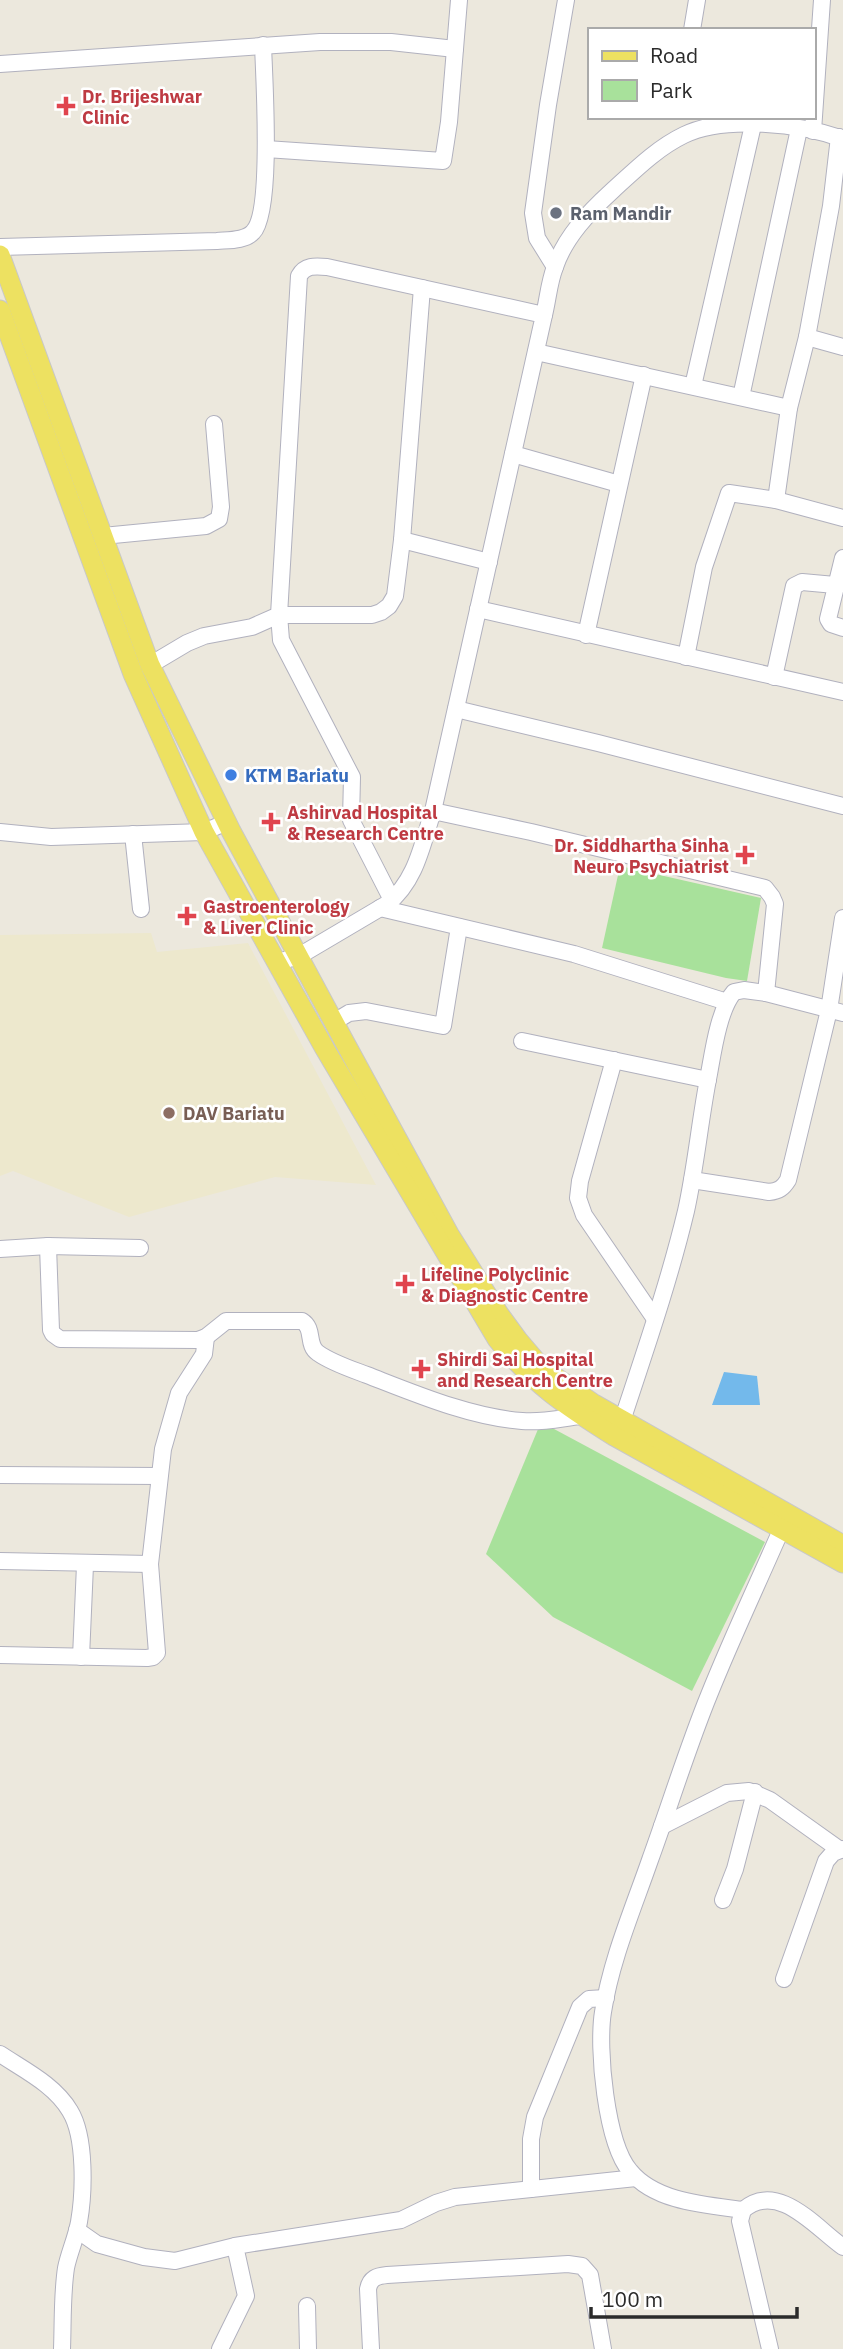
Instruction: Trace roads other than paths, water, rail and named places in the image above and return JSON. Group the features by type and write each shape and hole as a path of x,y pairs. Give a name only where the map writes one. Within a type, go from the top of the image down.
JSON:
{"main road":[{"path":"0,255 150,665 227,822 449,1234 518,1340 541,1367 594,1404 843,1545"},
{"path":"0,310 114,627 204,832 325,1049 496,1339 529,1376 581,1416 843,1563"}],"street":[{"path":"266,149 443,161 449,122 459,0"},
{"path":"555,267 537,238 533,213 566,0"},
{"path":"692,28 697,0"},
{"path":"815,57 822,0"},
{"path":"0,64 263,45 364,41 455,49"},
{"path":"0,247 217,241 243,238 254,232 260,219 266,149 263,45"},
{"path":"741,397 807,119"},
{"path":"278,962 299,956 386,904 399,894 411,877 433,811 555,267 571,234 597,205 643,162 692,124 754,125 806,130 841,138 807,337 789,408 776,500"},
{"path":"693,386 754,125"},
{"path":"544,315 327,267 312,266 302,270 299,276 279,615 281,640 352,776 351,820 386,904 459,927 574,954 727,1002"},
{"path":"150,665 204,636 252,627 279,615 372,615 389,606 395,596 402,540 422,288"},
{"path":"807,337 843,347"},
{"path":"536,352 789,408"},
{"path":"586,635 644,375"},
{"path":"103,536 206,526 219,520 221,507 214,424"},
{"path":"513,454 620,484"},
{"path":"686,657 704,567 729,493 776,500 843,518"},
{"path":"402,540 489,562"},
{"path":"843,558 828,619 831,624 843,628"},
{"path":"774,677 794,586 802,582 835,585"},
{"path":"478,609 843,692"},
{"path":"456,709 843,806"},
{"path":"433,811 765,888 775,904 766,993"},
{"path":"0,832 51,836 204,832 227,822"},
{"path":"133,834 141,909"},
{"path":"692,1180 769,1192 784,1186 788,1180 836,1012 843,918"},
{"path":"334,1022 349,1013 366,1011 443,1026 459,927"},
{"path":"622,1421 655,1319 692,1180 700,1117 720,1022 730,996 738,990 766,993 836,1012"},
{"path":"325,1049 344,1041"},
{"path":"522,1041 708,1080"},
{"path":"614,1060 580,1181 578,1198 591,1227 655,1319"},
{"path":"48,1246 50,1324 56,1337 192,1340 206,1337 226,1321 302,1321 308,1326 312,1347 317,1353 432,1399 472,1411 524,1421 581,1416"},
{"path":"0,1249 48,1246 139,1248"},
{"path":"0,1654 146,1658 155,1656 158,1645 150,1564 163,1449 171,1413 184,1382 204,1354 206,1337"},
{"path":"0,1475 159,1476"},
{"path":"781,1530 708,1696 618,1953 606,1998 602,2032 608,2117 620,2155 636,2178 668,2195 690,2202 743,2210 760,2201 781,2202 794,2208 843,2247"},
{"path":"0,1561 150,1564"},
{"path":"81,1657 85,1564"},
{"path":"662,1826 727,1793 755,1792 771,1800 841,1850 826,1861 784,1979"},
{"path":"723,1900 735,1869 755,1792"},
{"path":"531,2189 531,2139 535,2118 580,2007 589,1999 606,1998"},
{"path":"0,2054 61,2098 74,2117 79,2136 81,2197 77,2230 65,2272 62,2349"},
{"path":"77,2230 97,2244 144,2257 175,2261 235,2246 401,2220 455,2197 636,2178"},
{"path":"743,2210 740,2221 770,2349"},
{"path":"220,2349 246,2295 235,2246"},
{"path":"371,2349 369,2284 374,2278 568,2264 582,2266 590,2276 603,2349"},
{"path":"307,2306 308,2349"}],"water":[{"path":"724,1372 757,1376 760,1405 712,1405"}],"place":[{"name":"Dr. Brijeshwar Clinic","path":"66,106"},
{"name":"Ram Mandir","path":"556,213"},
{"name":"KTM Bariatu","path":"231,775"},
{"name":"Ashirvad Hospital & Research Centre","path":"271,822"},
{"name":"Dr. Siddhartha Sinha Neuro Psychiatrist","path":"745,855"},
{"name":"Gastroenterology & Liver Clinic","path":"187,916"},
{"name":"DAV Bariatu","path":"169,1113"},
{"name":"Lifeline Polyclinic & Diagnostic Centre","path":"405,1284"},
{"name":"Shirdi Sai Hospital and Research Centre","path":"421,1369"}]}
